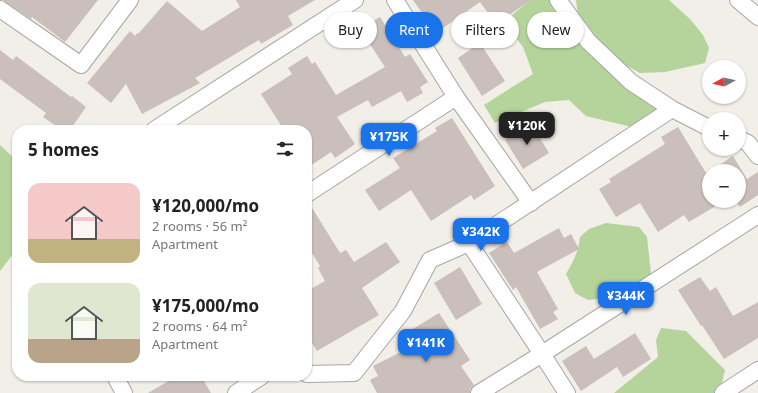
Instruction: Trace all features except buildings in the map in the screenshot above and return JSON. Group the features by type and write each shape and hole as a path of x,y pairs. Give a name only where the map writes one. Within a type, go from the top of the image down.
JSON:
{"street":[{"path":"0,9 81,65 130,0"},
{"path":"162,125 355,0"},
{"path":"395,0 456,97 531,203"},
{"path":"558,0 588,41 625,77 672,109 702,124"},
{"path":"738,0 758,17"},
{"path":"312,191 456,97"},
{"path":"312,374 354,373 403,311 430,260 469,243 672,109"},
{"path":"746,142 758,156"},
{"path":"480,393 758,215"},
{"path":"469,243 567,393"},
{"path":"723,393 758,370"},
{"path":"118,381 124,393"},
{"path":"236,393 254,381"}],"green space":[{"path":"530,0 561,0 574,12 527,12 527,48 584,48 584,12 578,12 576,0 669,0 690,19 703,35 709,48 706,60 702,60 702,64 665,72 640,73 616,60 664,115 636,128 586,116 569,100 545,102 495,123 484,105 533,74 523,47 519,42 519,12 516,12"},
{"path":"0,145 12,156 12,255 0,271"},
{"path":"606,223 639,227 647,237 651,274 639,288 611,297 588,300 575,293 566,274 575,256 580,237 589,229"},
{"path":"661,328 686,331 725,370 720,391 717,393 614,393 658,357 656,340"}]}
